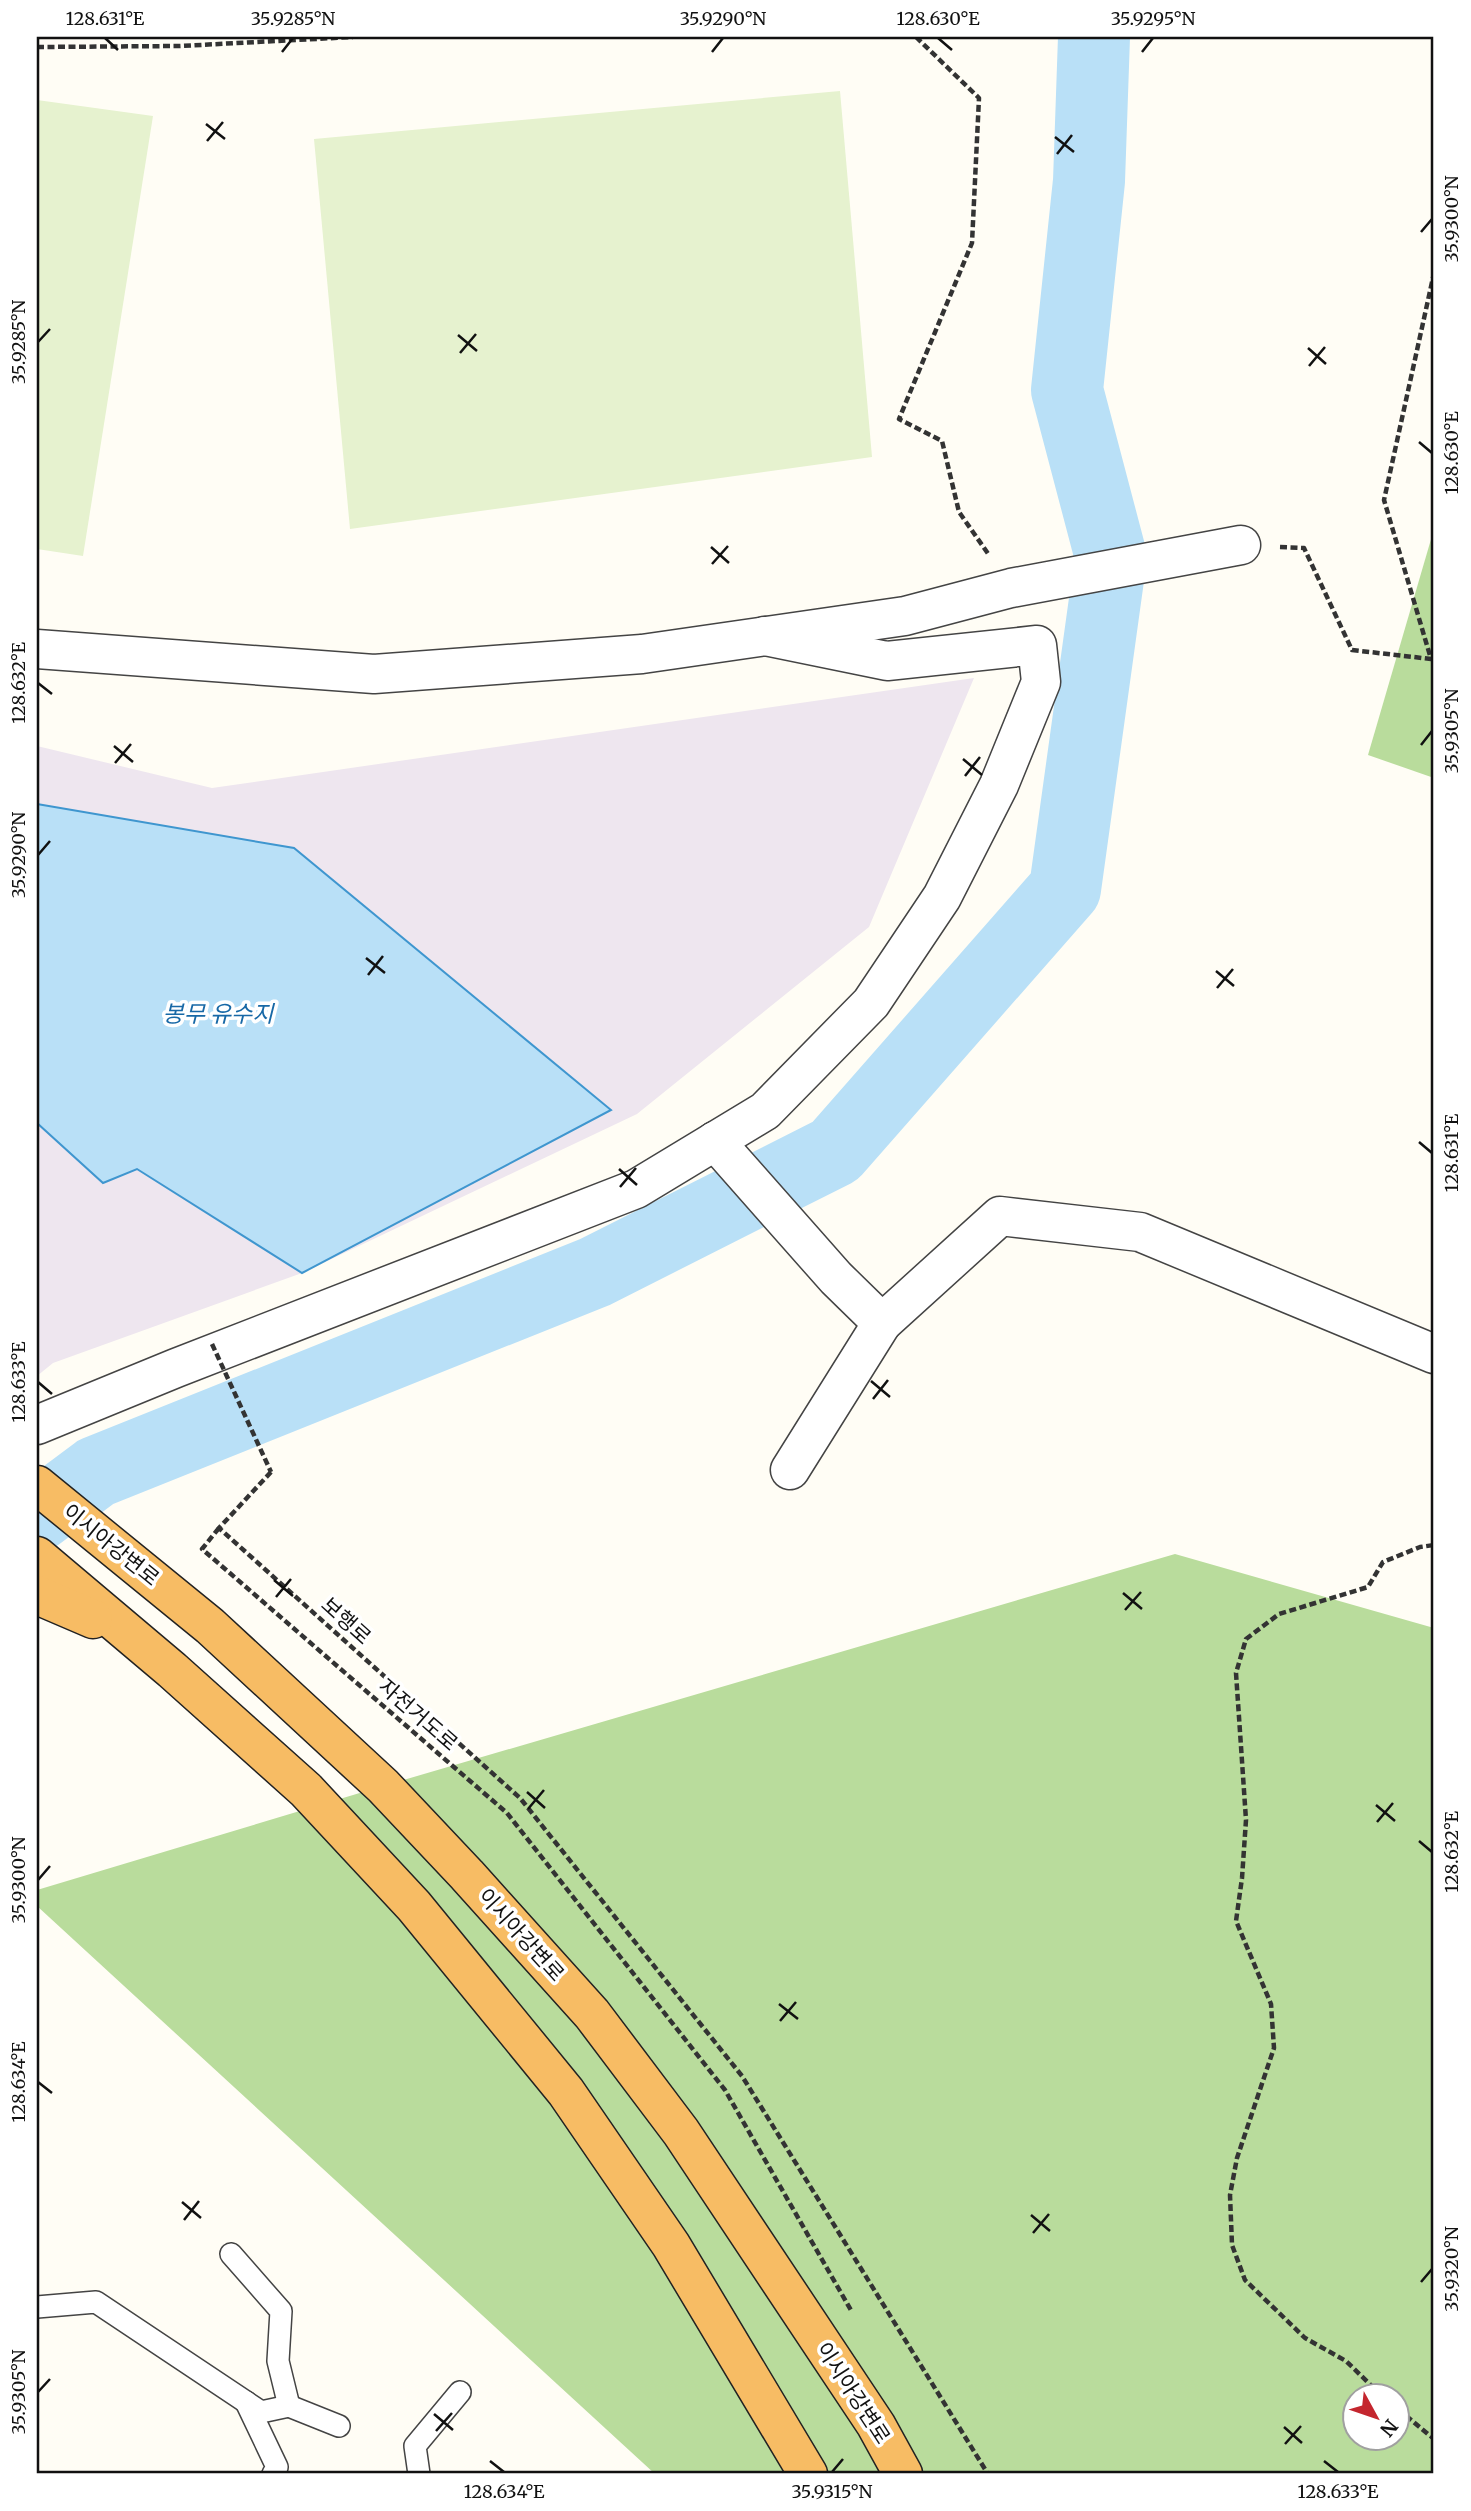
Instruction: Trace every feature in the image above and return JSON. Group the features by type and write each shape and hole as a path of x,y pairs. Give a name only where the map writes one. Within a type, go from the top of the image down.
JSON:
{"highway":[{"name":"이시아강변로","path":"37,1485 210,1626 383,1786 592,2014 681,2132 876,2424 903,2474"},
{"path":"37,1556 172,1670 306,1790 414,1906 566,2092 671,2245 808,2474"},
{"path":"37,1595 133,1637"}],"street":[{"path":"37,649 374,674 642,654 905,616 1011,588 1241,545"},
{"path":"37,1425 176,1367 636,1189 765,1111 871,1003 942,897 999,785 1041,682 1037,645 887,661 765,636"},
{"path":"715,1141 836,1278 882,1324"},
{"path":"790,1471 882,1324 1000,1216 1140,1232 1434,1354"}],"lane":[{"path":"232,2254 281,2311 278,2361 289,2406"},
{"path":"37,2307 96,2302 261,2412 289,2406 339,2426"},
{"path":"419,2474 415,2446 460,2392"},
{"path":"246,2402 277,2467 273,2474"}],"path":[{"path":"37,47 180,46 353,37"},
{"path":"916,37 979,98 972,243 899,419 942,441 960,512 1011,588"},
{"path":"1241,545 1304,548 1352,650 1432,659 1384,500 1434,273"},
{"path":"212,1343 271,1472 219,1528"},
{"name":"보행로","path":"219,1528 520,1798 741,2077 988,2474"},
{"name":"자전거도로","path":"219,1528 202,1549 507,1813 725,2090 856,2318"},
{"path":"1368,2382 1346,2361 1305,2338 1245,2280 1232,2245 1230,2195 1237,2158 1274,2048 1271,2004 1236,1921 1246,1820 1236,1673 1245,1639 1279,1614 1368,1587 1383,1562 1420,1547 1434,1545"},
{"path":"1412,2421 1434,2439"}],"shaded area":[{"path":"974,678 869,927 637,1114 302,1273 53,1363 37,1376 37,746 212,788"}],"green space":[{"path":"840,91 872,457 350,529 314,139"},
{"path":"37,100 153,116 83,556 37,549"},
{"path":"1434,529 1434,778 1368,755"},
{"path":"1175,1554 1434,1628 1434,2474 655,2474 37,1906 37,1890"}],"water":[{"name":"봉무 유수지","path":"37,804 294,848 611,1110 302,1273 137,1169 103,1183 37,1123"}],"waterway":[{"path":"37,1516 96,1472 595,1272 835,1151 1065,889 1111,557 1067,390 1089,181 1094,37"}]}
